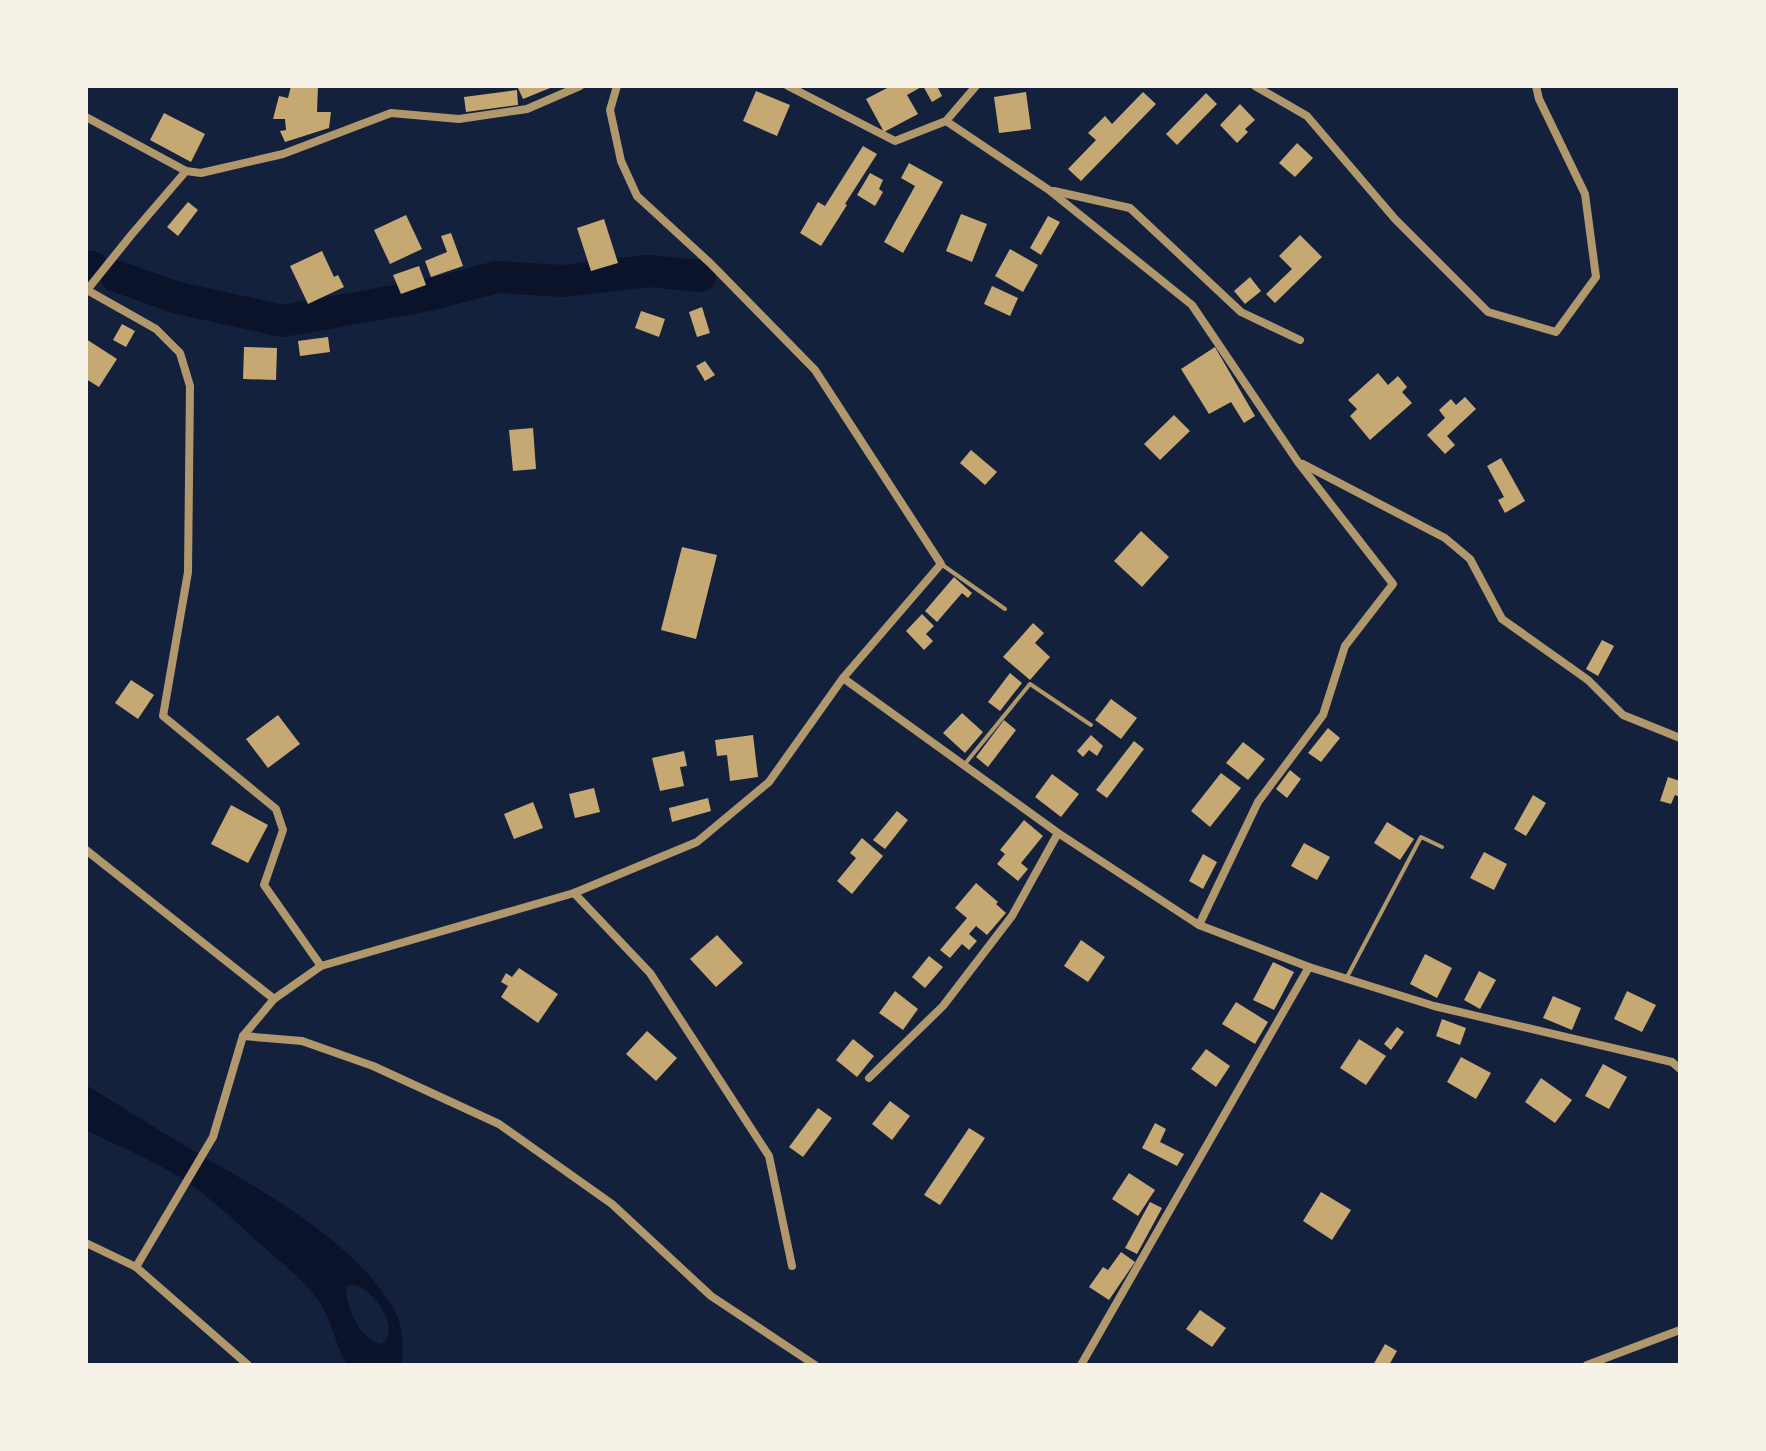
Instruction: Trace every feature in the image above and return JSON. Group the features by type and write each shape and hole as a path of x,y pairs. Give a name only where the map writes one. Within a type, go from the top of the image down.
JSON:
{"street":[{"path":"86,117 186,171 201,173 283,154 391,113 459,119 527,109 580,86"},
{"path":"136,1267 213,1137 243,1036 274,999 321,966 574,893 697,842 769,782 843,678 941,564 815,370 710,263 637,196 621,161 610,110 617,86"},
{"path":"788,86 895,141 946,121 976,86"},
{"path":"1255,86 1307,116 1395,219 1488,312 1556,332 1596,277 1585,194 1539,99 1536,86"},
{"path":"946,121 1049,190 1192,305 1298,462 1393,584 1345,646 1323,715 1258,802 1199,925"},
{"path":"186,171 87,290 156,329 180,353 190,386 188,572 163,716 276,809 283,830 264,885 321,966"},
{"path":"1049,190 1130,208 1241,312 1300,340"},
{"path":"1298,462 1445,538 1470,559 1502,619 1588,680 1623,715 1680,738"},
{"path":"843,678 1058,833 1199,925 1309,967 1434,1006 1672,1062 1680,1069"},
{"path":"869,1078 952,995 1012,916 1058,833"},
{"path":"86,850 274,999"},
{"path":"574,893 650,973 769,1156 792,1266"},
{"path":"1081,1365 1309,967"},
{"path":"243,1036 302,1041 373,1066 499,1124 612,1204 711,1296 815,1365"},
{"path":"86,1243 136,1267 248,1365"},
{"path":"1587,1365 1680,1330"}],"lane":[{"path":"941,564 1005,609"},
{"path":"964,765 1030,684 1091,725"},
{"path":"1346,979 1421,837 1442,847"}],"water":[{"path":"86,1085 301,1217 355,1261 395,1311 403,1344 402,1365 347,1365 320,1303 287,1267 181,1178 86,1130","holes":["349,1285 359,1286 368,1293 385,1314 389,1330 382,1344 368,1337 356,1322 347,1296 346,1288"]}],"building":[{"path":"291,86 318,86 317,112 331,112 329,128 285,142 280,131 286,130 285,119 273,119 279,96 288,98"},
{"path":"517,86 555,86 523,99"},
{"path":"891,86 923,86 907,95 918,114 884,132 866,99"},
{"path":"923,86 937,86 942,96 932,102"},
{"path":"517,90 518,105 466,112 464,97"},
{"path":"756,91 790,105 777,136 743,121"},
{"path":"1026,92 1031,129 999,133 994,97"},
{"path":"1143,92 1156,104 1081,181 1068,169 1096,140 1088,133 1105,116 1112,124"},
{"path":"1206,93 1217,104 1177,145 1166,134"},
{"path":"1240,104 1255,120 1237,143 1220,125"},
{"path":"164,113 205,134 191,162 150,140"},
{"path":"1297,143 1313,158 1295,177 1279,163"},
{"path":"863,146 877,154 821,246 800,233 818,202 825,206"},
{"path":"909,163 943,182 903,253 884,242 915,186 901,178"},
{"path":"870,173 883,180 879,189 883,192 875,206 857,195"},
{"path":"188,202 198,210 178,236 167,227"},
{"path":"961,214 987,224 972,262 946,251"},
{"path":"406,215 422,249 390,264 374,230"},
{"path":"1048,216 1060,222 1041,255 1030,248"},
{"path":"604,219 618,263 591,271 577,228"},
{"path":"451,233 463,266 431,277 425,261 447,252 441,236"},
{"path":"1300,235 1322,257 1275,303 1266,294 1292,269 1279,256"},
{"path":"1010,249 1038,265 1023,292 995,276"},
{"path":"322,251 334,277 338,275 344,287 308,304 290,266"},
{"path":"419,266 426,285 401,294 393,275"},
{"path":"1250,277 1261,291 1245,304 1234,291"},
{"path":"992,286 1018,298 1010,316 984,304"},
{"path":"702,307 710,333 697,337 689,312"},
{"path":"641,311 665,319 659,337 635,328"},
{"path":"122,324 135,331 126,347 113,340"},
{"path":"328,337 330,352 300,356 298,341"},
{"path":"86,339 117,359 99,387 86,379"},
{"path":"244,347 277,348 276,380 243,379"},
{"path":"1215,347 1255,416 1244,423 1231,402 1209,414 1181,369"},
{"path":"705,361 715,375 705,381 696,366"},
{"path":"1378,373 1388,385 1398,376 1407,387 1402,392 1412,403 1370,440 1350,416 1357,409 1348,400"},
{"path":"1465,397 1476,409 1447,436 1455,445 1445,454 1427,435 1445,418 1439,410 1451,399 1456,405"},
{"path":"1174,415 1190,431 1160,460 1144,444"},
{"path":"533,428 536,469 513,471 509,430"},
{"path":"971,450 997,472 985,485 960,463"},
{"path":"1501,458 1525,501 1505,513 1498,500 1504,497 1487,466"},
{"path":"1141,531 1169,557 1142,587 1114,561"},
{"path":"682,547 717,555 696,639 661,630"},
{"path":"954,577 972,593 968,598 962,593 937,622 925,611"},
{"path":"922,614 934,626 926,634 933,641 924,650 906,631"},
{"path":"1033,623 1044,633 1035,643 1050,657 1030,680 1003,657"},
{"path":"1602,640 1614,646 1598,676 1586,669"},
{"path":"1010,673 1022,683 1000,711 988,702"},
{"path":"131,680 154,695 138,719 115,703"},
{"path":"1111,699 1137,718 1121,739 1095,720"},
{"path":"962,713 983,732 965,753 943,733"},
{"path":"278,715 300,744 268,768 246,739"},
{"path":"1004,720 1016,730 988,767 976,757"},
{"path":"1328,728 1340,738 1321,762 1308,753"},
{"path":"753,735 758,777 730,781 727,755 717,756 715,740"},
{"path":"1091,735 1103,746 1097,756 1089,750 1083,757 1077,751"},
{"path":"1134,741 1144,749 1107,798 1096,790"},
{"path":"1243,742 1265,759 1248,780 1226,763"},
{"path":"684,751 687,766 680,767 684,786 660,791 652,758"},
{"path":"1290,770 1301,779 1287,798 1276,789"},
{"path":"1221,773 1241,788 1210,827 1191,811"},
{"path":"1052,774 1079,794 1061,817 1035,797"},
{"path":"1668,777 1680,781 1680,797 1675,795 1671,804 1660,801"},
{"path":"594,788 600,812 575,818 569,794"},
{"path":"1533,795 1546,803 1526,836 1514,829"},
{"path":"708,798 711,811 672,822 669,808"},
{"path":"533,802 543,828 514,839 504,814"},
{"path":"231,805 268,825 248,863 211,844"},
{"path":"897,811 908,820 885,849 873,840"},
{"path":"1024,820 1043,836 1021,863 1028,869 1018,881 997,864 1005,854 1000,850"},
{"path":"1387,822 1414,839 1400,860 1374,843"},
{"path":"862,838 883,856 852,894 837,881 856,858 850,853"},
{"path":"1304,843 1330,857 1317,880 1291,866"},
{"path":"1484,852 1507,864 1494,890 1470,878"},
{"path":"1203,854 1217,862 1203,889 1189,881"},
{"path":"976,883 1006,913 987,935 976,926 969,934 977,941 969,950 962,944 950,958 940,950 967,918 955,908"},
{"path":"717,935 743,963 716,987 690,959"},
{"path":"1081,940 1105,957 1088,982 1064,966"},
{"path":"1425,954 1452,968 1437,998 1410,984"},
{"path":"929,956 943,967 925,988 912,977"},
{"path":"1273,962 1294,972 1274,1010 1253,1000"},
{"path":"519,968 558,994 538,1023 501,997 508,986 501,982 506,973 512,977"},
{"path":"1479,971 1496,980 1480,1009 1464,1000"},
{"path":"895,991 918,1009 903,1030 879,1013"},
{"path":"1627,991 1656,1005 1642,1032 1614,1019"},
{"path":"1553,996 1581,1008 1572,1030 1543,1018"},
{"path":"1236,1002 1268,1022 1255,1044 1222,1024"},
{"path":"1442,1019 1466,1028 1460,1045 1436,1036"},
{"path":"1397,1027 1404,1032 1391,1050 1384,1044"},
{"path":"647,1031 677,1058 656,1081 626,1054"},
{"path":"853,1039 874,1056 857,1077 836,1060"},
{"path":"1359,1039 1386,1056 1366,1085 1340,1068"},
{"path":"1206,1049 1230,1066 1216,1087 1191,1069"},
{"path":"1461,1057 1491,1073 1476,1099 1447,1082"},
{"path":"1603,1064 1627,1077 1609,1109 1585,1096"},
{"path":"1541,1078 1572,1100 1555,1123 1525,1102"},
{"path":"890,1101 910,1116 892,1140 872,1124"},
{"path":"818,1108 832,1118 803,1157 789,1147"},
{"path":"1155,1123 1166,1129 1160,1142 1184,1154 1177,1166 1142,1148"},
{"path":"969,1128 985,1138 940,1205 924,1195"},
{"path":"1129,1173 1155,1190 1138,1216 1112,1199"},
{"path":"1321,1192 1351,1210 1332,1240 1303,1221"},
{"path":"1150,1202 1162,1208 1137,1254 1125,1248"},
{"path":"1121,1252 1135,1262 1109,1300 1089,1287 1103,1267 1108,1270"},
{"path":"1200,1310 1226,1328 1212,1347 1186,1329"},
{"path":"1385,1344 1397,1351 1389,1365 1373,1365"}],"waterway":[{"path":"86,267 92,267"},
{"path":"116,276 178,298 283,321 429,295 497,277 563,281 648,271 700,276"}]}
